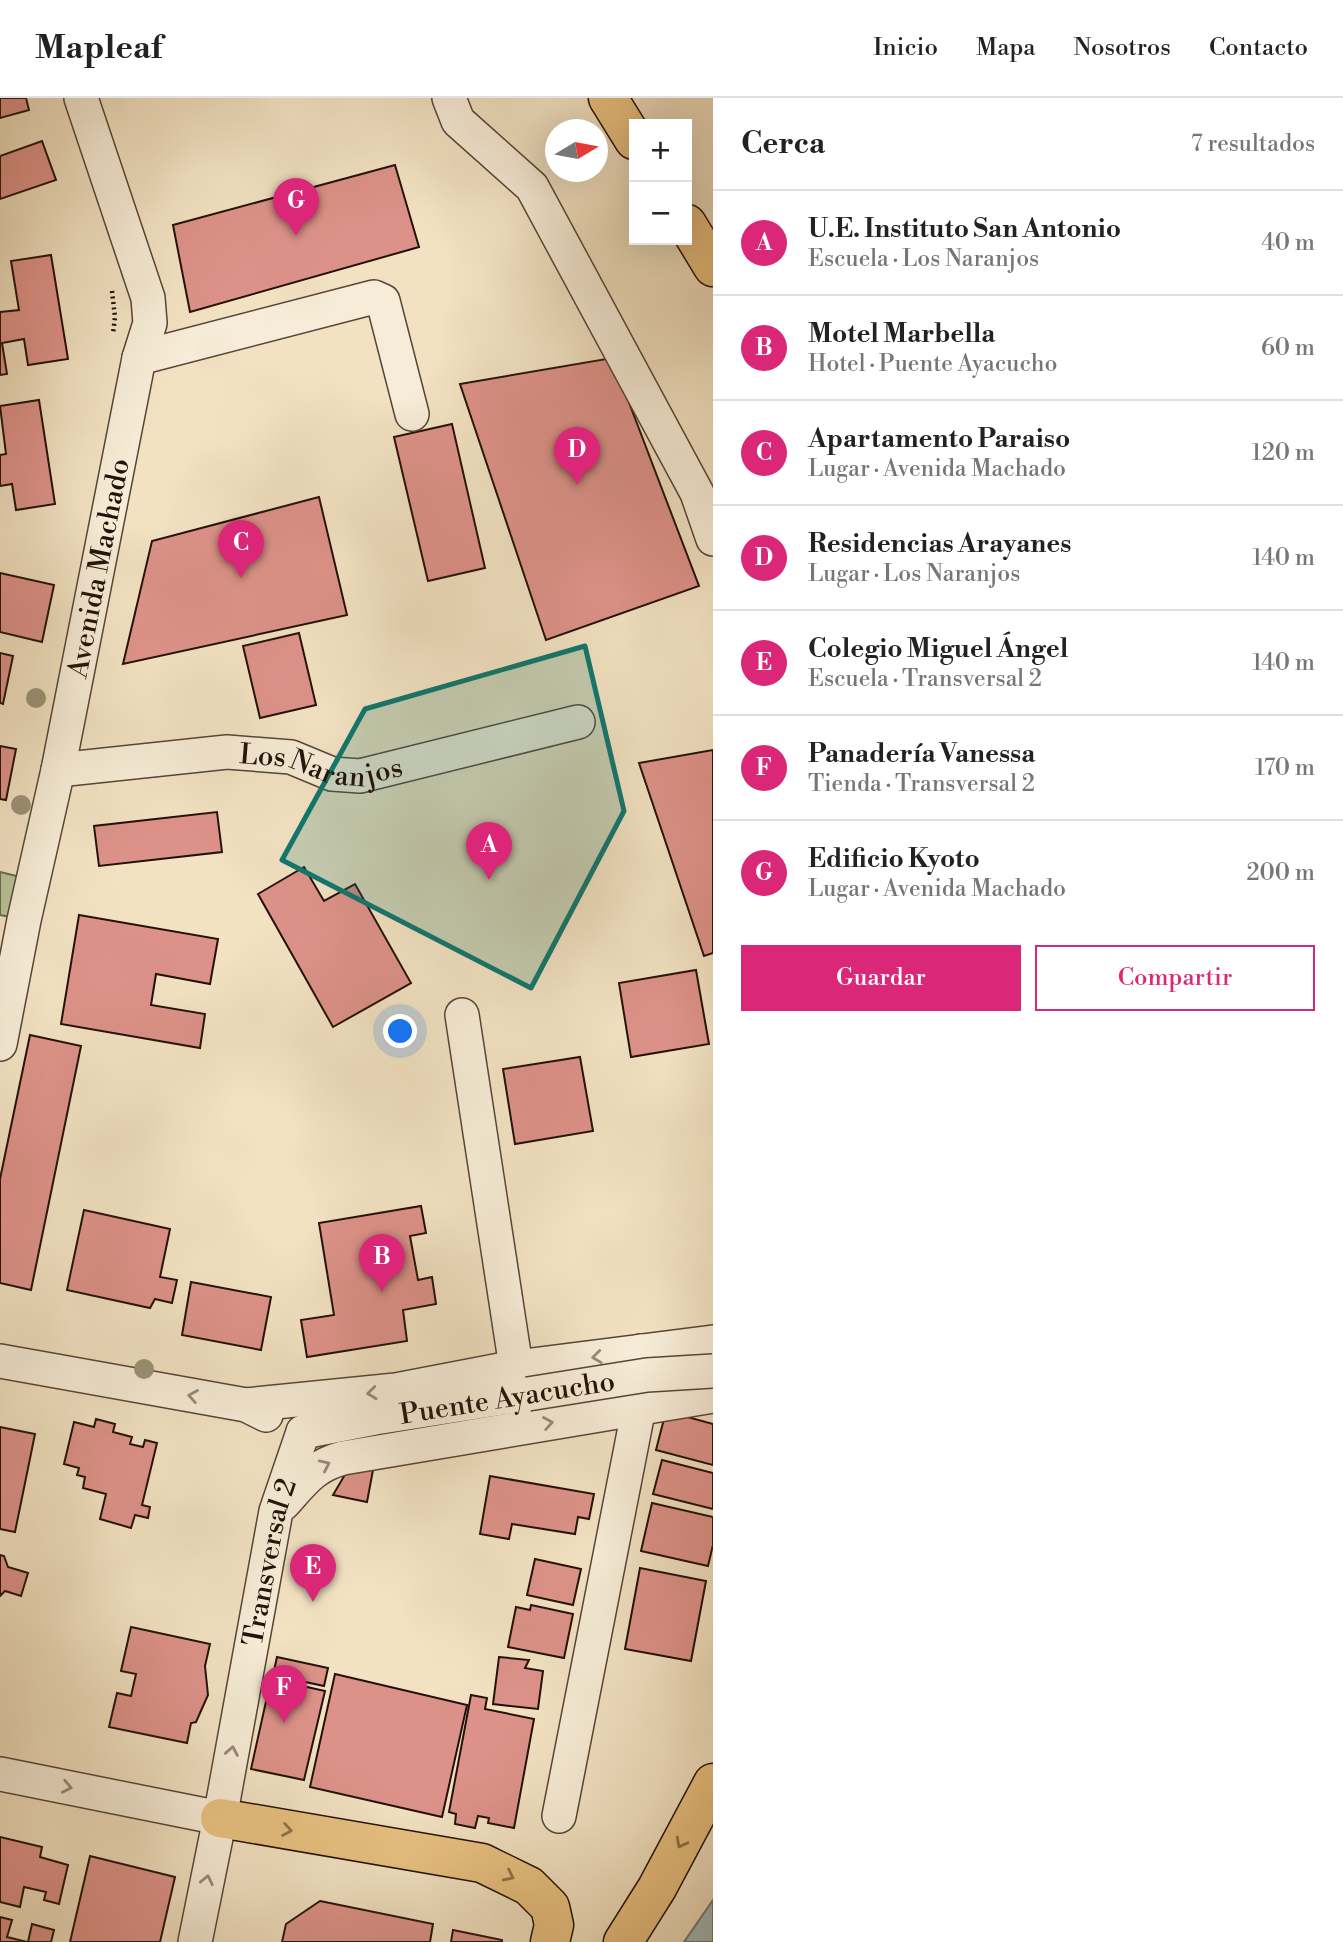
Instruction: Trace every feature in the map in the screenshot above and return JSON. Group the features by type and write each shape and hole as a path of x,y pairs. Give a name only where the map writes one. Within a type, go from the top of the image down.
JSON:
{"highway":[{"path":"608,98 629,132"},
{"path":"692,232 713,267"},
{"path":"623,1942 657,1888 713,1783"},
{"path":"220,1818 482,1863 529,1886 550,1907 554,1925 550,1942"}],"street":[{"name":"Avenida Machado","path":"0,1044 24,920 58,770 126,350 150,323 148,298 80,98"},
{"path":"449,98 458,121 532,187 697,493 713,539"},
{"path":"126,350 374,296 383,301 412,414"},
{"name":"Los Naranjos","path":"58,770 228,752 290,757 332,774 360,776 578,722"},
{"path":"462,1015 522,1381"},
{"path":"246,1405 522,1381 641,1351 713,1342"},
{"path":"559,1816 639,1407 641,1351"},
{"path":"0,1361 246,1405 303,1432"},
{"name":"Puente Ayacucho","path":"303,1432 375,1418 522,1381 713,1371"},
{"path":"276,1511 311,1473 326,1463 343,1458 713,1396"},
{"name":"Transversal 2","path":"195,1942 276,1511 303,1432"},
{"path":"0,1774 220,1818"}],"path":[{"path":"111,287 115,317 126,350"}],"highlighted area":[{"path":"585,646 624,811 531,988 282,860 365,709"}],"green space":[{"path":"0,872 33,880 24,920 0,915"}],"water":[{"path":"713,1900 713,1942 684,1942"}],"building":[{"path":"0,98 26,98 29,110 0,118"},
{"path":"42,141 56,180 0,199 0,156"},
{"path":"395,165 419,247 190,312 173,225"},
{"path":"51,255 68,359 28,365 24,339 2,343 7,374 0,375 0,312 19,310 11,261"},
{"path":"612,358 699,586 546,640 460,384"},
{"path":"39,400 55,504 16,510 12,484 0,486 0,455 6,454 0,406"},
{"path":"452,424 485,568 428,581 394,437"},
{"path":"319,497 347,615 123,664 152,541"},
{"path":"0,573 54,585 42,642 0,632"},
{"path":"299,633 316,705 260,718 243,646"},
{"path":"0,653 13,656 3,704 0,703"},
{"path":"0,746 16,749 6,800 0,799"},
{"path":"713,750 713,953 704,956 639,763"},
{"path":"217,812 222,852 99,866 94,826"},
{"path":"304,867 324,901 355,884 411,983 333,1027 258,894"},
{"path":"79,915 218,939 210,984 156,974 151,1005 205,1014 200,1048 61,1024"},
{"path":"696,970 709,1044 631,1057 619,983"},
{"path":"30,1035 81,1046 31,1290 0,1283 0,1179"},
{"path":"580,1057 593,1131 515,1144 503,1069"},
{"path":"421,1206 426,1233 410,1236 418,1280 432,1277 436,1304 403,1310 407,1341 307,1357 301,1320 334,1315 319,1223"},
{"path":"84,1210 170,1229 160,1277 177,1280 172,1303 155,1299 150,1308 67,1290"},
{"path":"191,1282 271,1297 261,1350 182,1335"},
{"path":"666,1411 713,1424 713,1465 656,1450"},
{"path":"96,1419 115,1424 113,1432 132,1437 130,1444 143,1447 145,1440 157,1443 142,1505 150,1507 148,1518 135,1515 131,1528 100,1519 106,1494 83,1488 85,1477 77,1475 79,1468 64,1464 74,1422 94,1427"},
{"path":"0,1427 35,1434 15,1532 0,1529"},
{"path":"662,1460 713,1473 713,1509 653,1494"},
{"path":"350,1466 373,1470 367,1502 333,1495"},
{"path":"490,1476 594,1494 589,1519 578,1517 575,1534 512,1524 509,1539 480,1534"},
{"path":"652,1503 713,1517 713,1545 708,1566 641,1551"},
{"path":"0,1555 4,1556 8,1567 28,1573 21,1596 5,1591 0,1596"},
{"path":"535,1559 581,1569 573,1605 527,1595"},
{"path":"640,1568 706,1581 691,1661 625,1649"},
{"path":"531,1605 573,1614 564,1658 508,1647 516,1607 530,1610"},
{"path":"131,1627 210,1644 205,1666 208,1695 196,1722 191,1723 187,1743 109,1727 117,1693 131,1696 136,1674 121,1671"},
{"path":"277,1657 328,1668 324,1686 273,1675"},
{"path":"499,1657 529,1660 525,1668 543,1671 538,1709 493,1704"},
{"path":"335,1674 467,1705 442,1817 310,1787"},
{"path":"271,1679 325,1691 304,1780 251,1769"},
{"path":"471,1695 487,1698 485,1709 534,1719 514,1828 488,1823 489,1818 478,1816 475,1828 455,1824 456,1814 449,1812"},
{"path":"0,1837 42,1847 40,1857 68,1865 59,1904 44,1900 46,1892 24,1887 20,1907 0,1902"},
{"path":"90,1856 175,1877 160,1942 70,1942"},
{"path":"320,1901 433,1924 430,1942 282,1942 286,1924"},
{"path":"0,1917 12,1920 7,1937 27,1942 0,1942"},
{"path":"32,1924 54,1930 51,1942 28,1942"},
{"path":"453,1930 502,1940 502,1942 451,1942"}],"place":[{"name":"Edificio Kyoto","path":"296,236"},
{"name":"Residencias Arayanes","path":"577,485"},
{"name":"Apartamento Paraiso","path":"241,578"},
{"name":"U.E. Instituto San Antonio","path":"489,880"},
{"name":"Motel Marbella","path":"382,1292"},
{"name":"Colegio Miguel Ángel","path":"313,1602"},
{"name":"Panadería Vanessa","path":"284,1723"}]}
